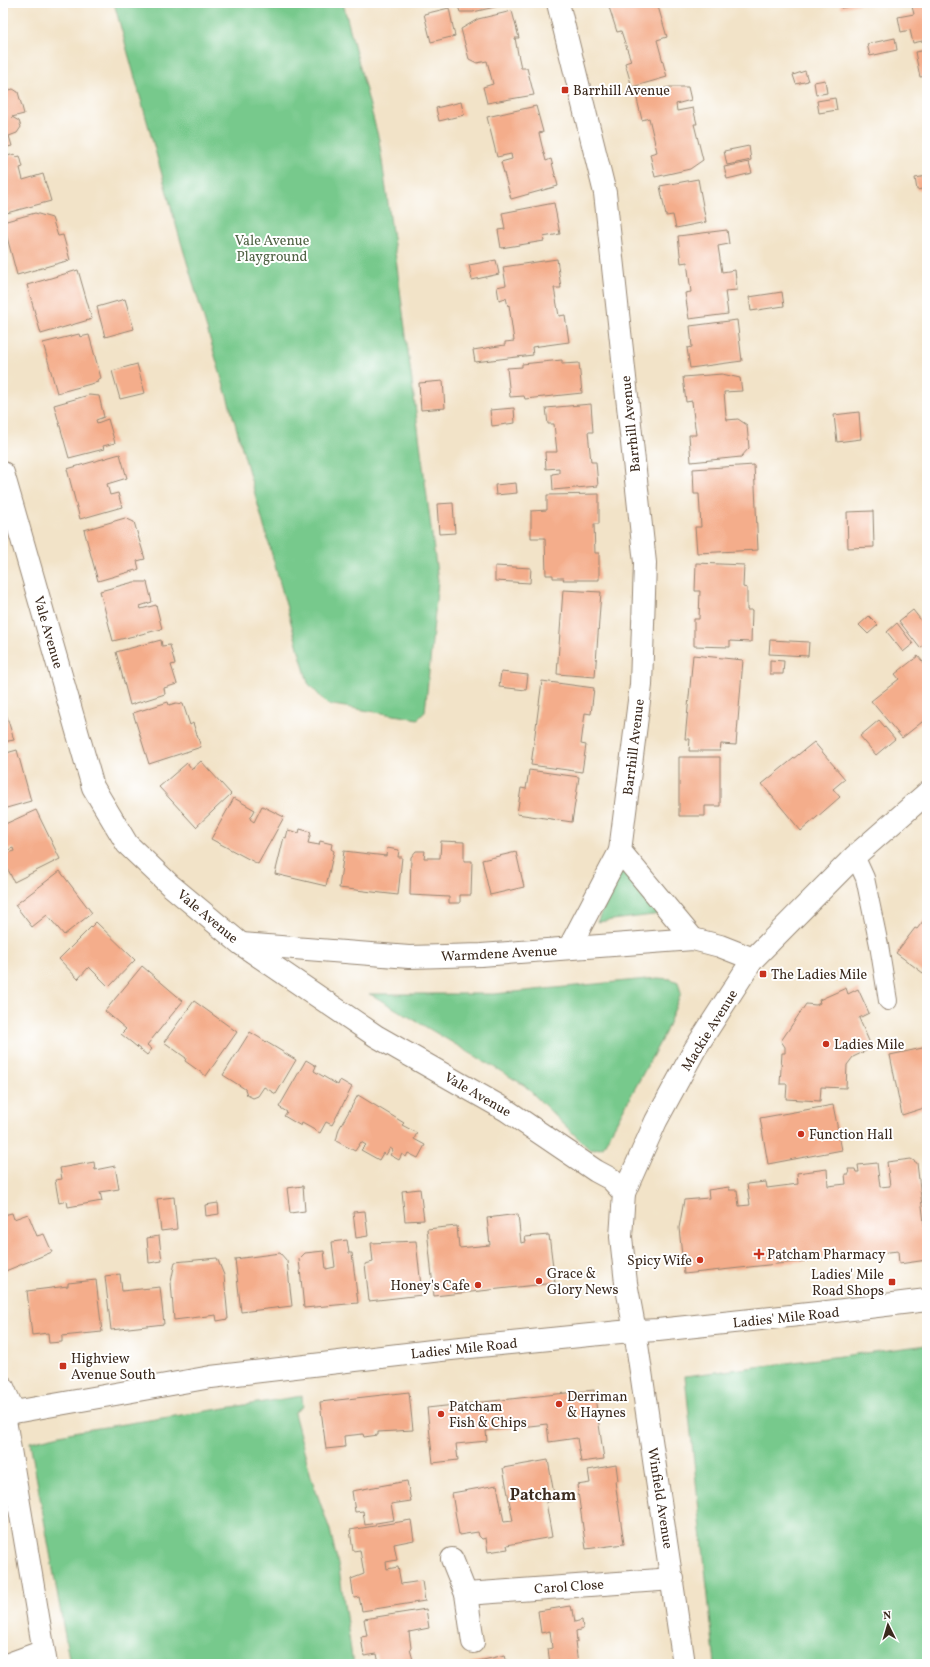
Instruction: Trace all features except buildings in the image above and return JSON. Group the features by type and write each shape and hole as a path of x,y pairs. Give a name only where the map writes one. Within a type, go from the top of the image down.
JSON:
{"street":[{"name":"Barrhill Avenue","path":"558,3 605,193 645,563 641,685 620,851 569,948"},
{"name":"Vale Avenue","path":"3,473 93,787 127,844 170,885 241,944 376,1036 506,1110 596,1171 611,1179 624,1193"},
{"name":"Mackie Avenue","path":"636,1331 626,1283 621,1237 624,1193 656,1121 695,1049 753,959 855,856 927,793"},
{"path":"620,851 693,939"},
{"name":"Warmdene Avenue","path":"241,944 409,957 465,956 693,939 720,946 753,959"},
{"name":"Ladies' Mile Road","path":"7,1413 211,1378 441,1350 658,1330 927,1300"},
{"name":"Winfield Avenue","path":"636,1331 673,1579 684,1664"},
{"path":"3,1387 45,1657"},
{"path":"452,1559 466,1594 473,1642"},
{"name":"Carol Close","path":"466,1594 673,1579"}],"lane":[{"path":"855,856 865,878 879,945 888,1001"},
{"path":"4,1664 45,1657"}],"green space":[{"name":"Vale Avenue Playground","path":"114,3 343,3 379,140 438,581 425,712 418,719 327,704 308,683 235,423 178,232"},
{"path":"624,864 661,914 597,922"},
{"path":"657,978 671,979 678,982 681,993 665,1033 603,1147 590,1150 524,1085 369,994 494,994"},
{"path":"927,1345 927,1664 715,1664 685,1376"},
{"path":"302,1396 303,1406 294,1413 312,1480 330,1530 339,1569 353,1664 70,1664 30,1442 73,1432"}],"place":[{"name":"Barrhill Avenue","path":"565,90"},
{"name":"The Ladies Mile","path":"763,974"},
{"name":"Ladies Mile","path":"826,1044"},
{"name":"Function Hall","path":"801,1134"},
{"name":"Patcham Pharmacy","path":"759,1254"},
{"name":"Spicy Wife","path":"700,1260"},
{"name":"Grace & Glory News","path":"539,1281"},
{"name":"Ladies' Mile Road Shops","path":"892,1282"},
{"name":"Honey's Cafe","path":"478,1285"},
{"name":"Highview Avenue South","path":"63,1366"},
{"name":"Derriman & Haynes","path":"559,1404"},
{"name":"Patcham Fish & Chips","path":"441,1414"}],"district":[{"name":"Patcham","path":"543,1494"}]}
